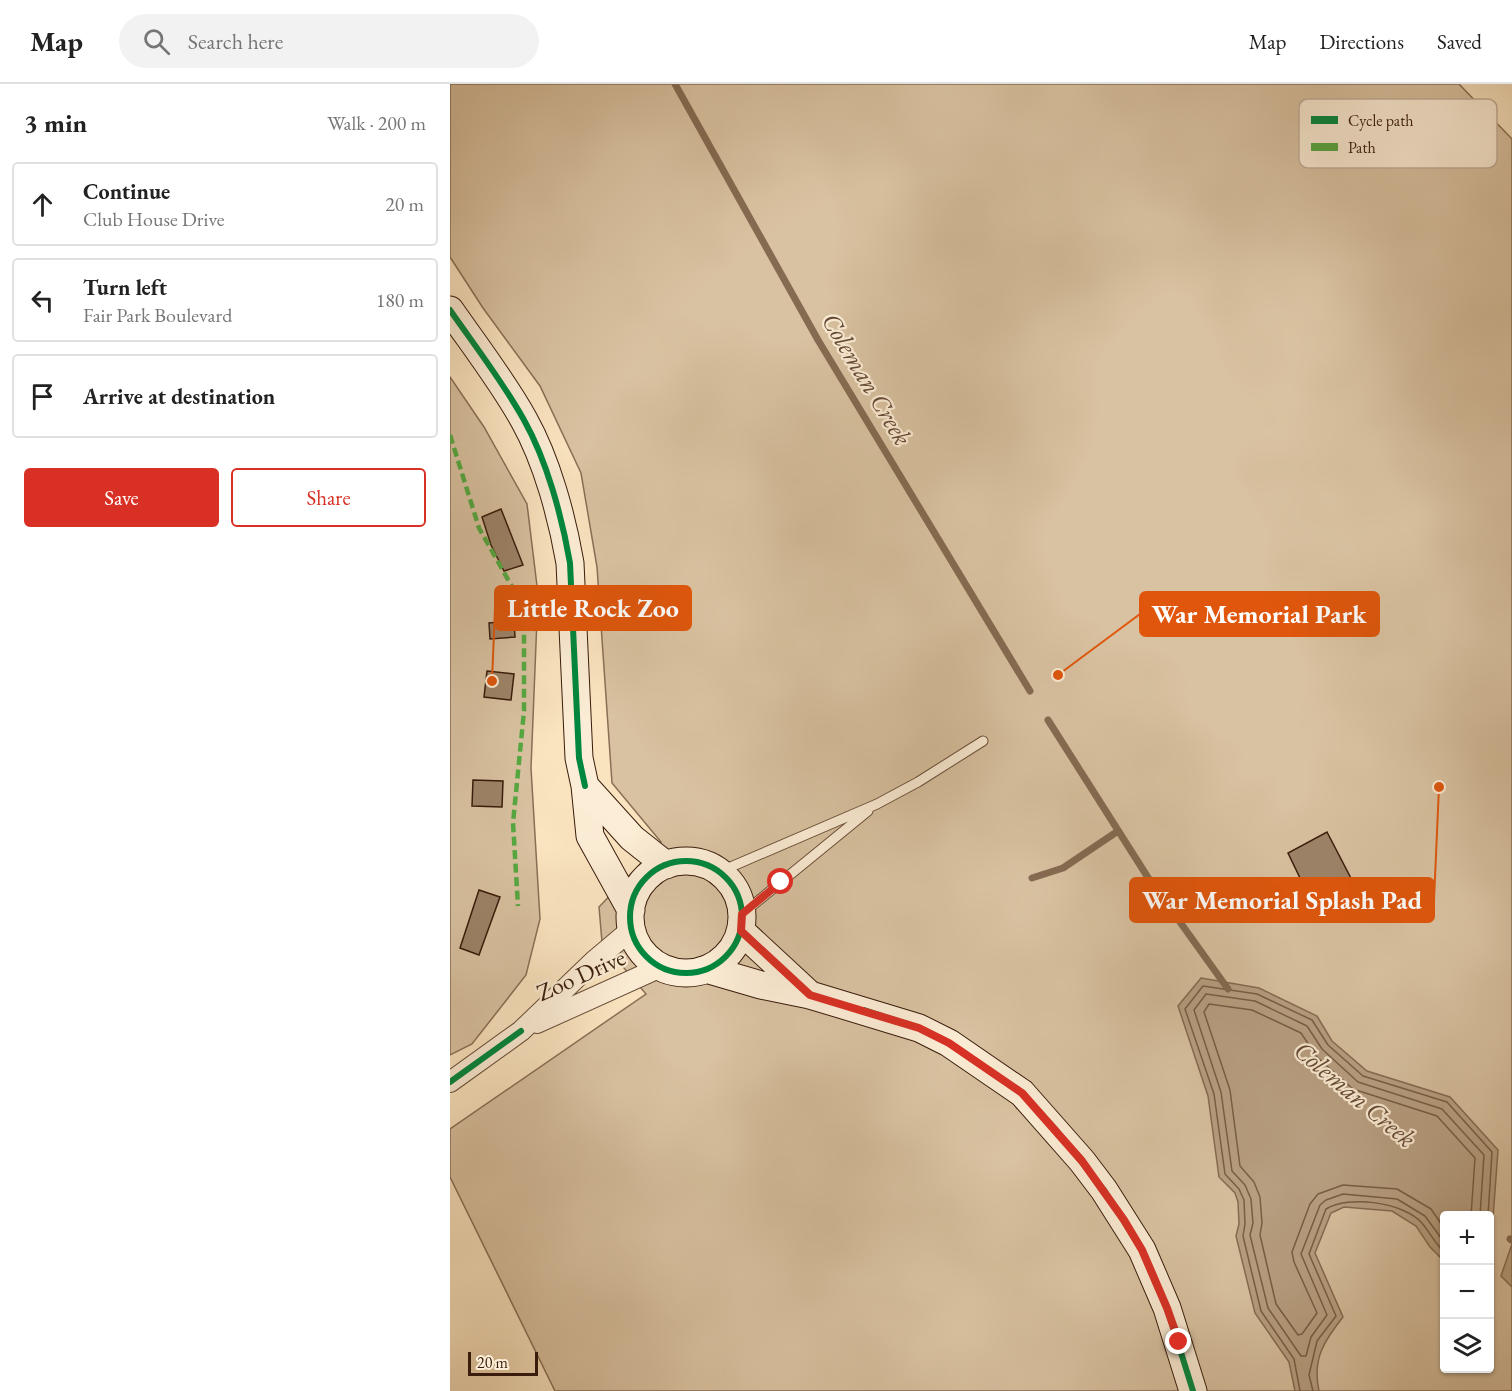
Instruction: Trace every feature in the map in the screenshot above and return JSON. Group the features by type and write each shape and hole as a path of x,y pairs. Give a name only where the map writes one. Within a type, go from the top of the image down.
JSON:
{"street":[{"path":"450,310 525,421 540,453 565,536 570,563 579,758 585,786 590,836 631,919 640,950 653,962 669,970 687,974 706,969 720,962 733,949 742,923 737,893 726,877 710,866 692,860 666,865 655,870 642,882 633,898 631,919"},
{"path":"585,786 632,838 666,865"},
{"name":"Zoo Drive","path":"450,1082 521,1030 594,961 631,919"},
{"path":"742,923 810,995"},
{"name":"Zoo Drive","path":"521,1030 661,967"},
{"path":"706,969 761,985 810,995 919,1028 949,1043 1022,1093 1104,1190 1142,1250 1167,1308 1193,1391"}],"lane":[{"path":"720,872 877,804 918,782 983,741"},
{"path":"742,923 877,804"}],"shaded area":[{"path":"450,84 1459,84 1473,99 1299,99 1299,168 1497,168 1497,123 1512,139 1512,1391 555,1391 450,1177 450,1129 646,994 602,942 599,907 661,842 612,783 597,567 581,473 540,386 483,308 450,257"},
{"path":"450,377 484,427 527,504 538,594 531,768 540,919 526,975 472,1044 450,1055"}],"water":[{"path":"1201,978 1259,988 1317,1016 1332,1041 1367,1071 1450,1097 1498,1150 1494,1211 1440,1211 1440,1257 1416,1226 1392,1211 1344,1207 1331,1213 1315,1253 1343,1317 1321,1351 1317,1369 1319,1391 1295,1391 1289,1362 1255,1313 1236,1236 1239,1224 1238,1202 1235,1193 1219,1177 1208,1096 1178,1006"},
{"path":"1512,1244 1512,1287 1501,1276"}],"building":[{"path":"501,509 523,565 504,571 491,545 482,517"},
{"path":"514,621 515,637 490,639 489,623"},
{"path":"487,671 514,674 511,700 484,697"},
{"path":"473,780 503,781 502,807 472,806"},
{"path":"1327,832 1355,886 1315,909 1288,853"},
{"path":"479,890 500,897 479,955 460,948"}],"waterway":[{"name":"Coleman Creek","path":"675,84 818,340 1030,691"},
{"name":"Coleman Creek","path":"1048,720 1147,876 1228,989"},
{"path":"1032,878 1063,868 1118,831"}],"marked path":[{"path":"450,435 479,528 524,608 524,711 513,823 518,906"}],"cycle path":[{"path":"450,310 498,378 524,420 547,471 558,508 570,563 579,758 585,786"},
{"path":"686,861 707,865 726,877 738,896 742,917 738,938 726,957 707,969 686,973 665,969 646,957 634,938 630,917 634,896 646,877 665,865 686,861"},
{"path":"864,1010 919,1028 949,1043 1022,1093 1056,1130 1104,1190 1142,1250 1167,1308 1193,1391"},
{"path":"450,1082 521,1031"}],"place":[{"name":"War Memorial Park","path":"1058,675"},
{"name":"Little Rock Zoo","path":"492,681"},
{"name":"War Memorial Splash Pad","path":"1439,787"}],"route":[{"path":"781,882 742,914 741,931 810,995 919,1028 949,1043 1022,1093 1082,1161 1124,1220 1142,1250 1179,1342"}]}
